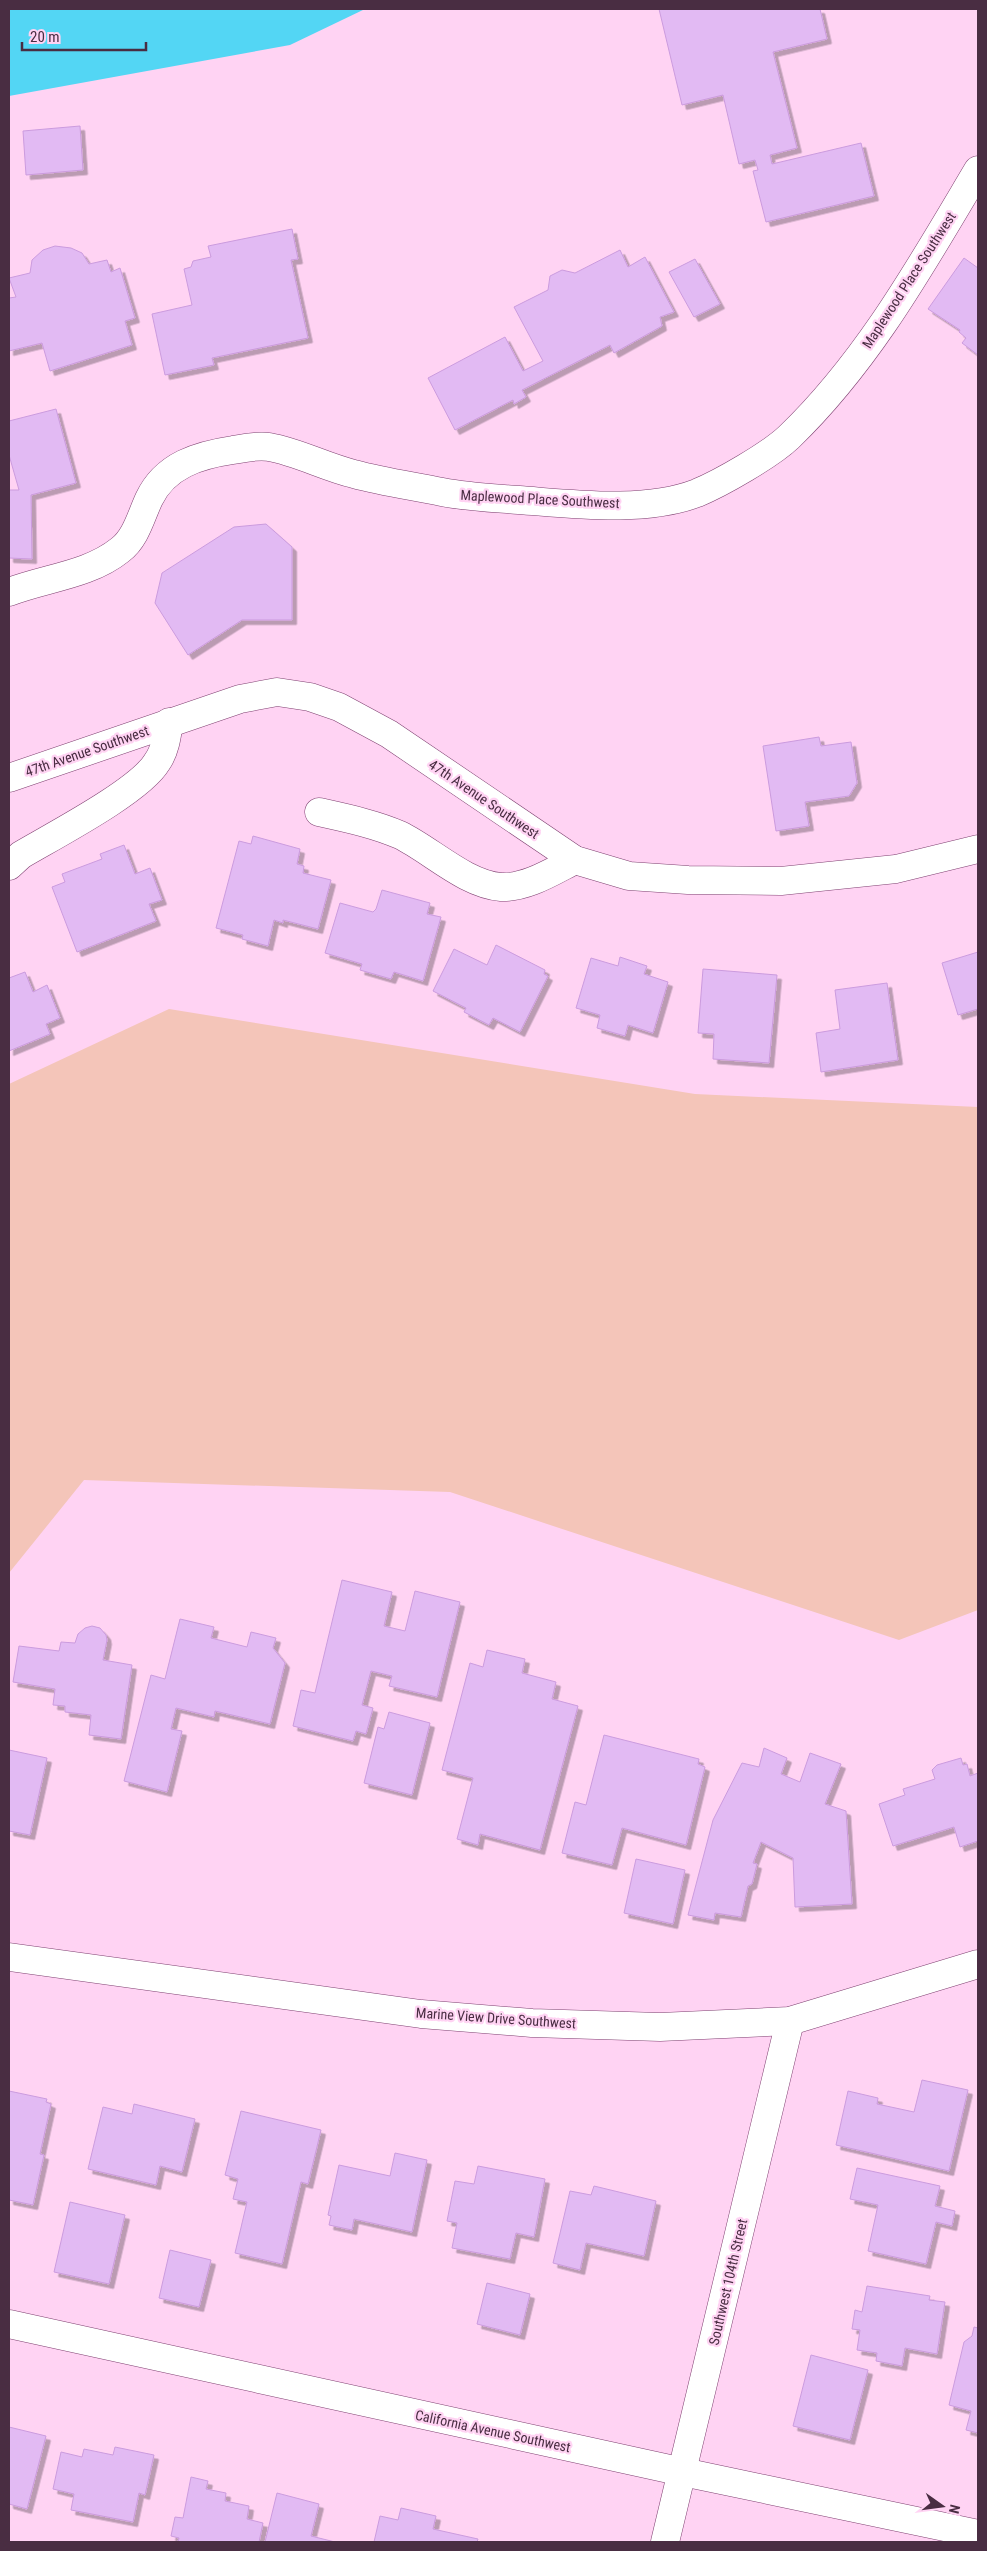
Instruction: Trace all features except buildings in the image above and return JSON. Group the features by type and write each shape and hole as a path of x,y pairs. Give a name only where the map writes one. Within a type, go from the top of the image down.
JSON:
{"street":[{"name":"Maplewood Place Southwest","path":"9,592 56,579 121,550 132,536 150,497 165,475 185,462 233,450 266,446 355,474 460,496 551,503 624,505 662,502 696,493 736,473 787,439 825,396 871,342 910,285 978,170"},
{"name":"47th Avenue Southwest","path":"9,778 240,699 277,692 310,697 339,707 389,734 575,860 629,876 688,880 781,881 896,868 978,849"},
{"path":"9,866 21,855 130,789 157,763 167,738 169,722"},
{"path":"319,812 355,820 400,835 469,877 500,887 528,882 575,860"},
{"name":"Marine View Drive Southwest","path":"9,1957 421,2014 532,2023 660,2027 790,2020 978,1964"},
{"name":"Southwest 104th Street","path":"665,2542 790,2020"},
{"name":"California Avenue Southwest","path":"9,2324 683,2472 978,2534"}],"shaded area":[{"path":"169,1009 695,1094 978,1107 978,1610 899,1640 450,1492 84,1480 9,1573 9,1084"}],"water":[{"path":"9,9 365,9 290,45 9,96"}]}
